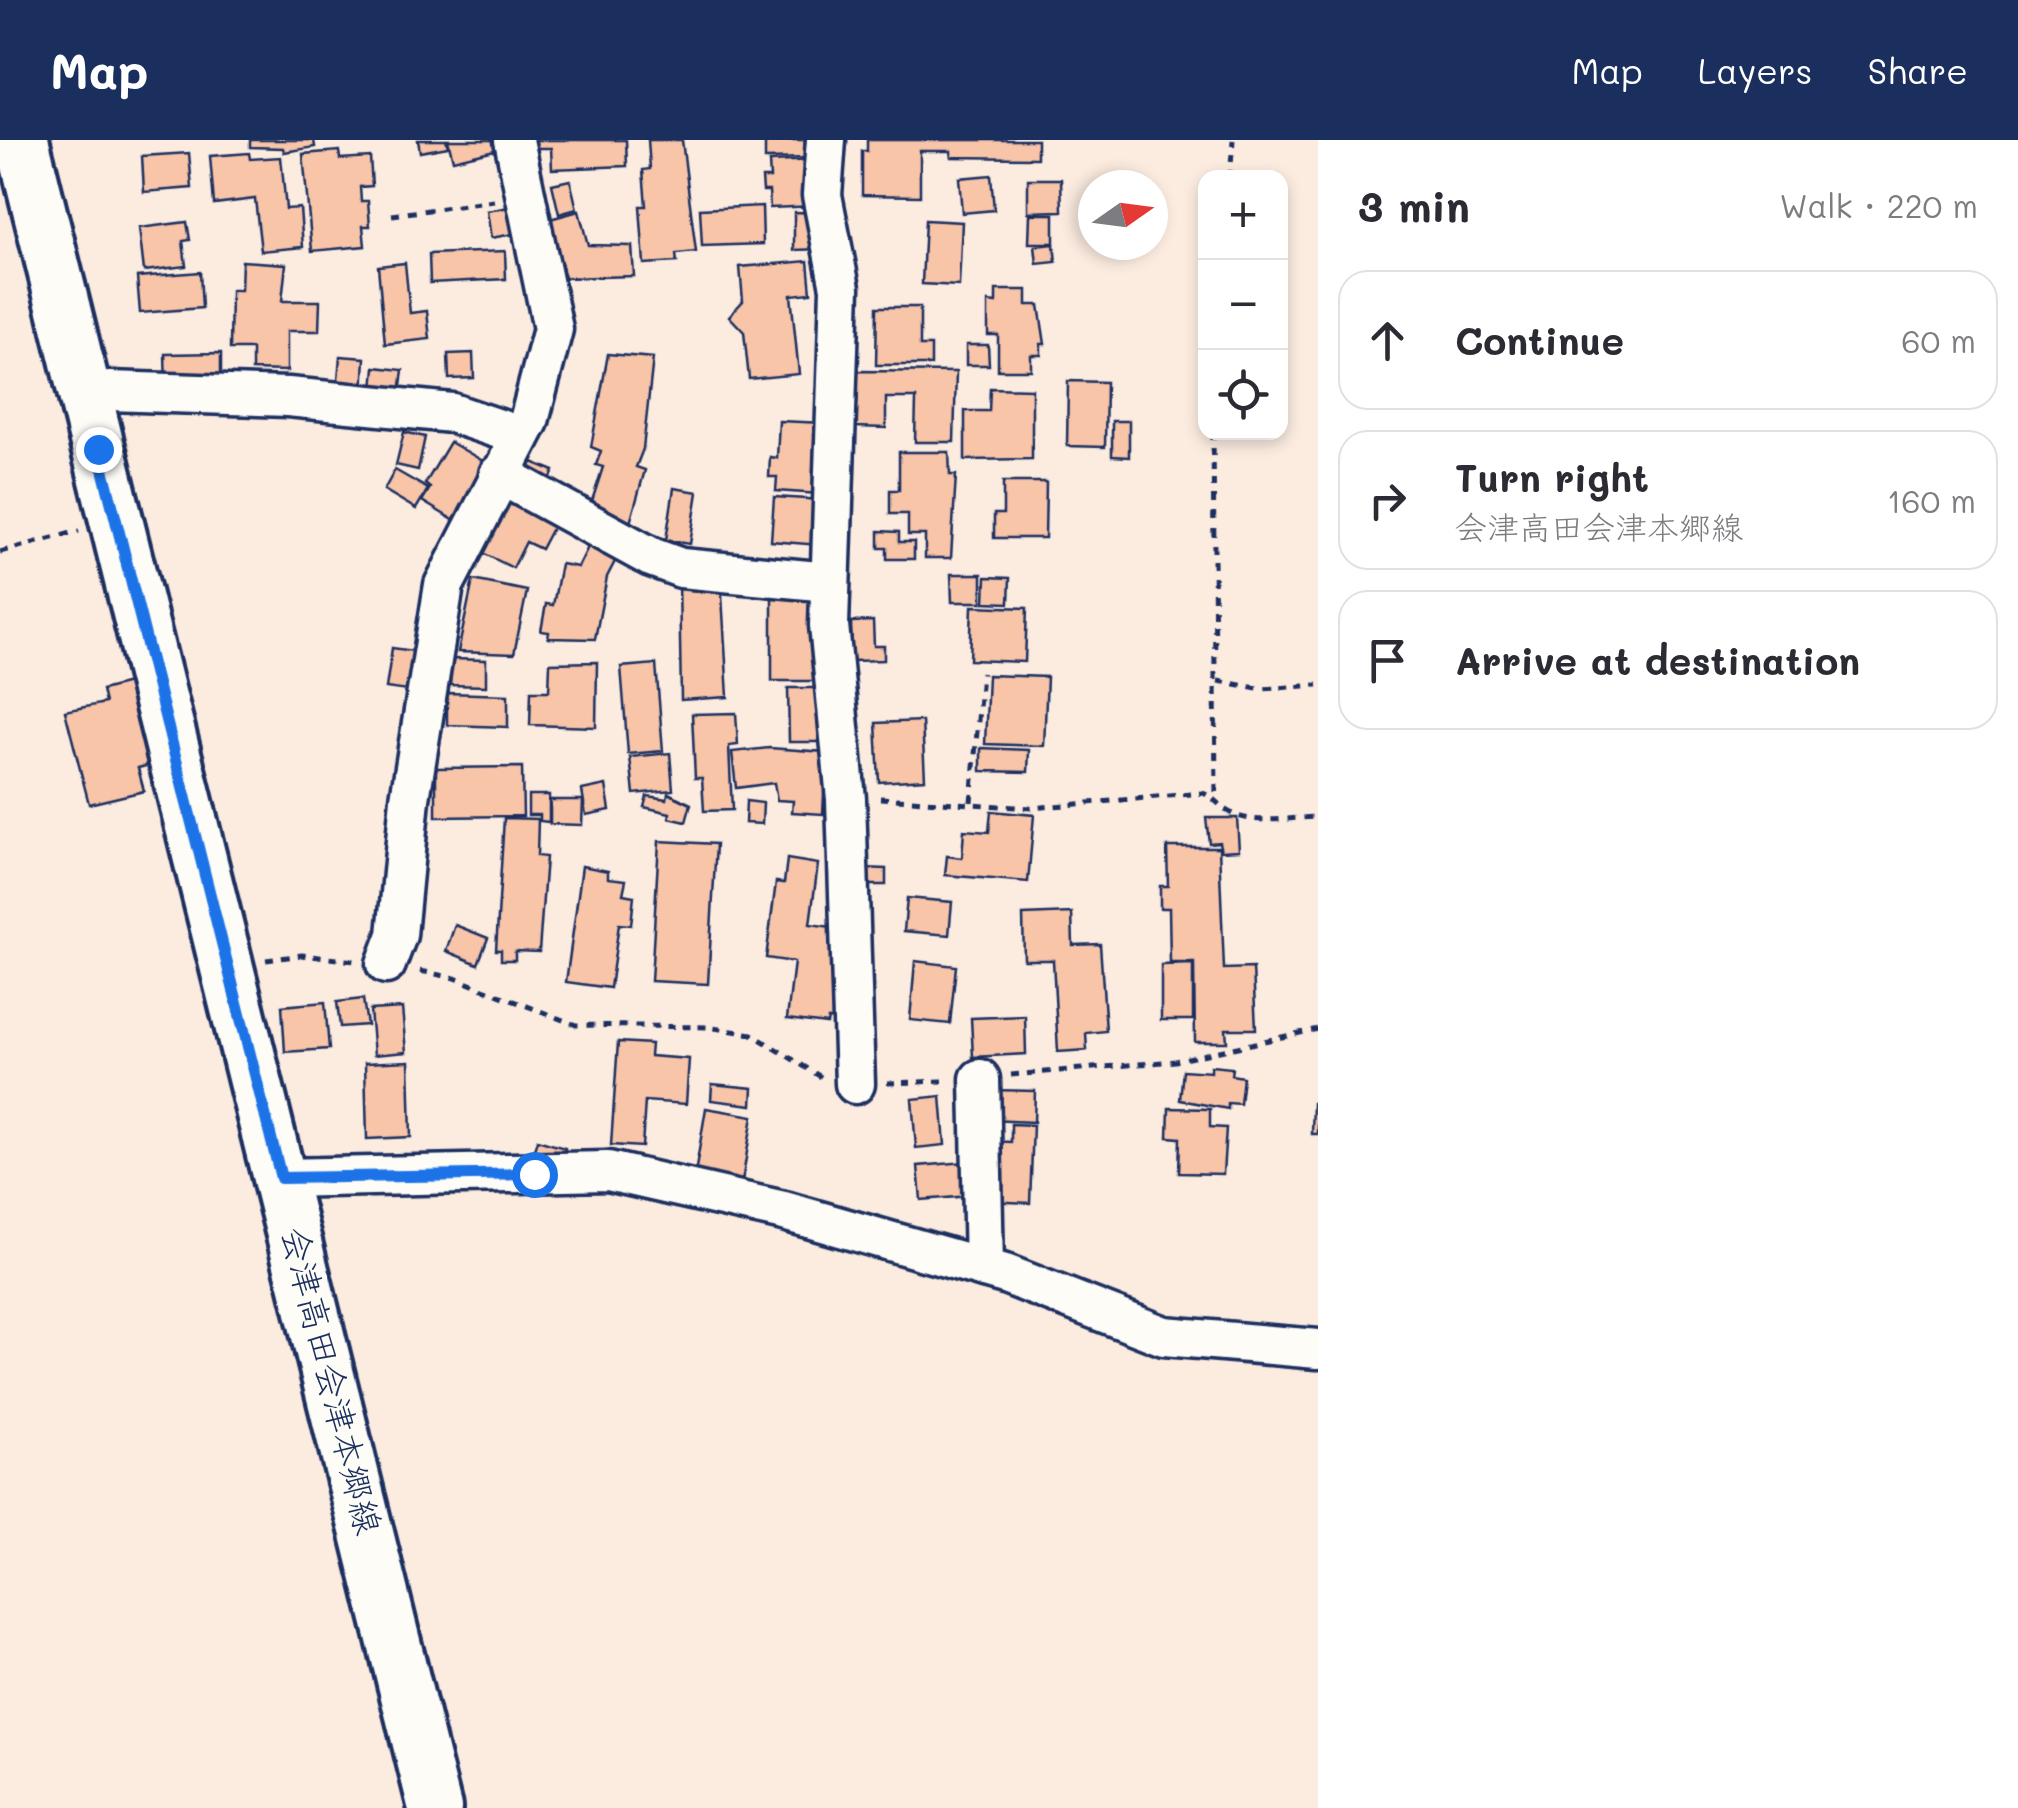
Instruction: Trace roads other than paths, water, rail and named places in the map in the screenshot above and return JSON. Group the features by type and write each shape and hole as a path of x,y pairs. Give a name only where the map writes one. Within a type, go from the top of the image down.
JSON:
{"main road":[{"name":"会津高田会津本郷線","path":"22,140 434,1808"}],"street":[{"path":"386,964 397,935 410,799 444,586 529,421 553,328 514,140"},
{"path":"826,140 822,195 840,288 829,625 846,798 855,1084"},
{"path":"88,401 109,391 288,397 452,413 520,436"},
{"path":"499,474 651,557 681,568 829,582"},
{"path":"980,1079 984,1268"},
{"path":"281,1178 608,1172 784,1211 984,1268 1164,1336 1318,1349"}]}
